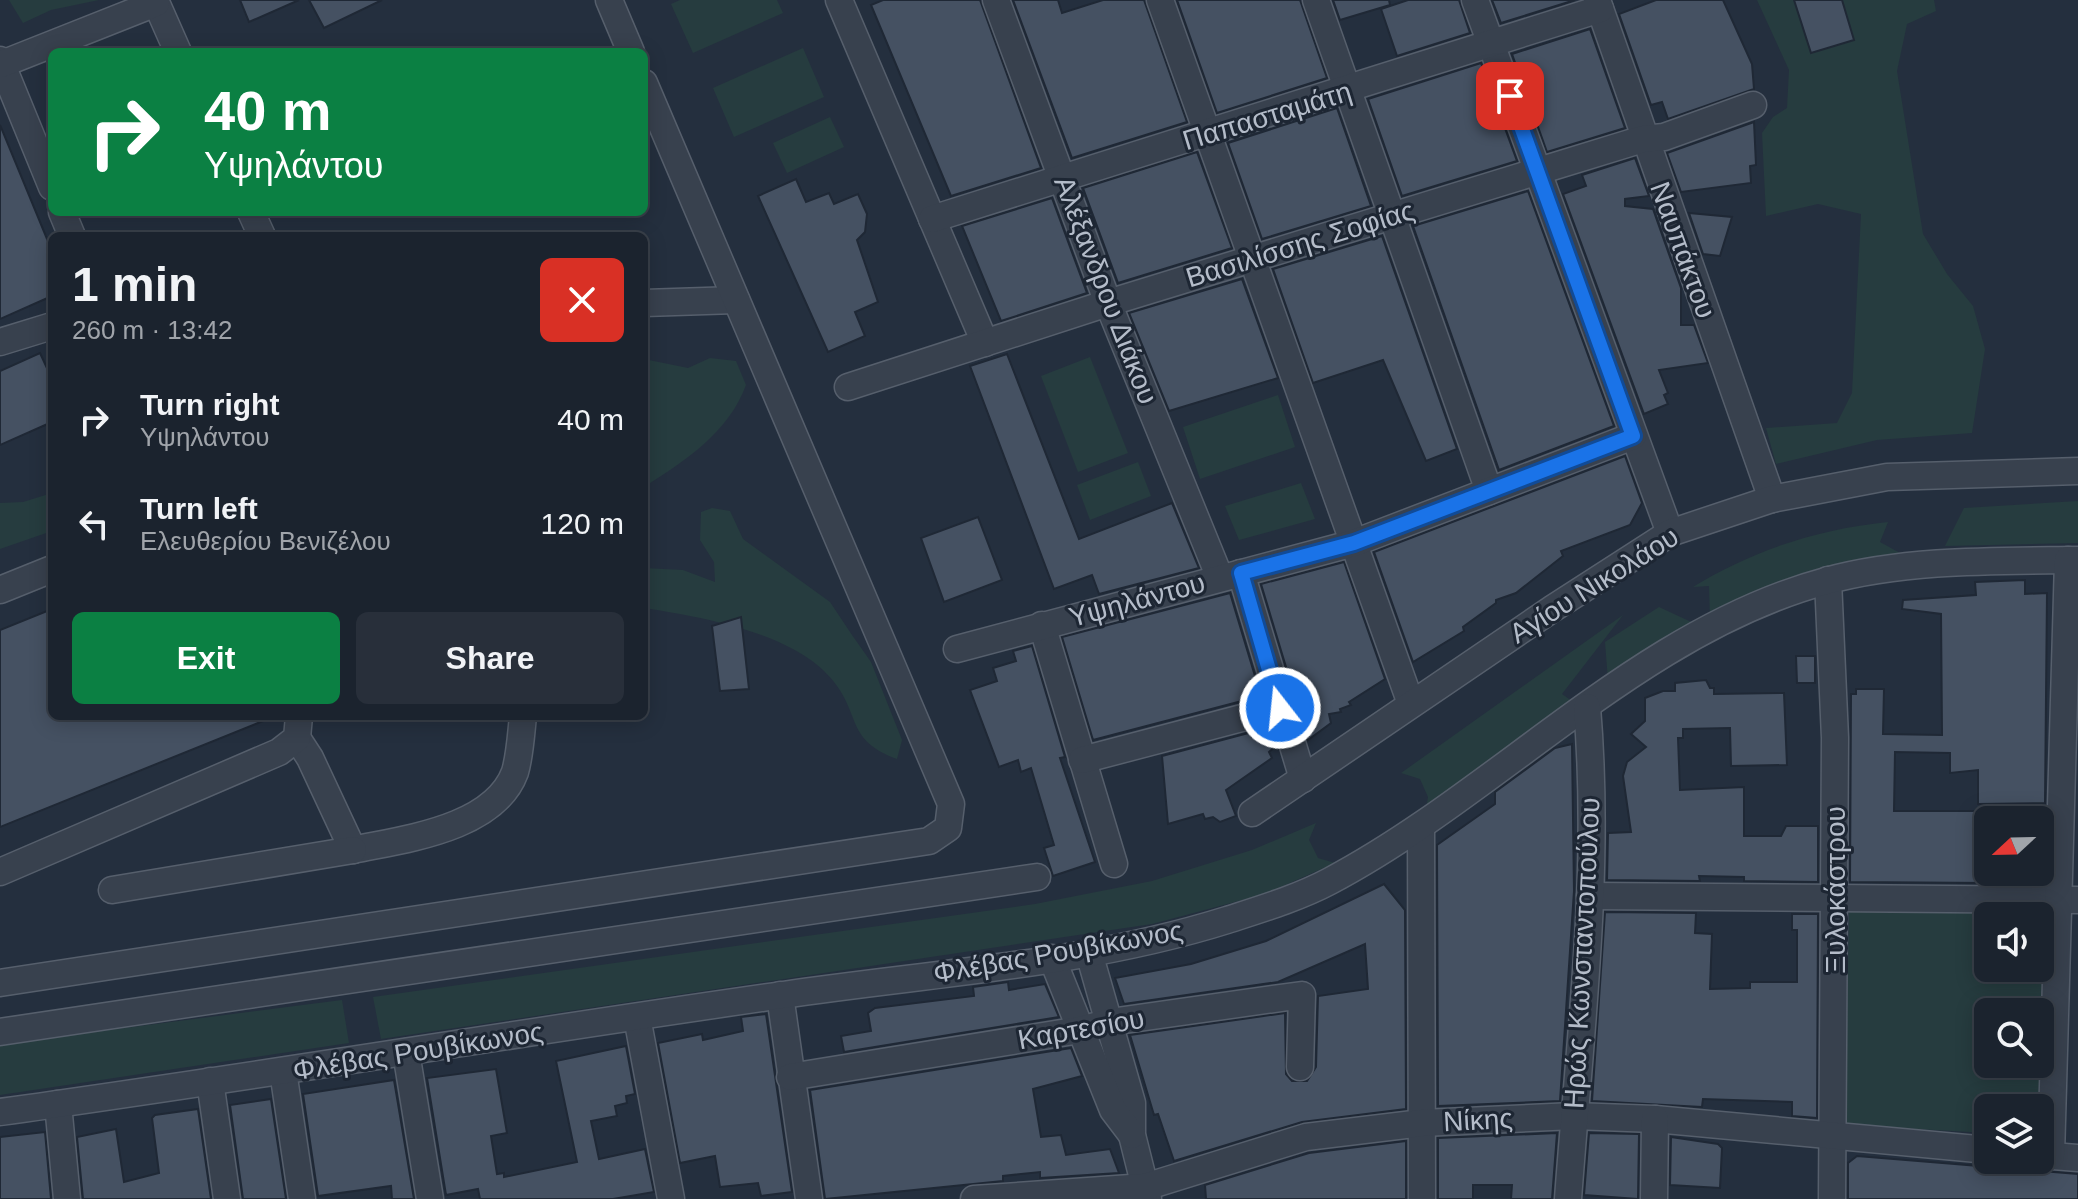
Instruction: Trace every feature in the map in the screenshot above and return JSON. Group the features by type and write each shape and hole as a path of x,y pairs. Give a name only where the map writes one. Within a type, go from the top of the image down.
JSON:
{"street":[{"path":"609,0 629,48"},
{"path":"839,0 985,343"},
{"name":"Αλέξανδρου Διάκου","path":"996,0 1108,303 1231,576 1303,779"},
{"path":"1160,0 1411,704"},
{"path":"1316,0 1489,491"},
{"path":"1475,0 1670,533"},
{"path":"48,177 1,62 156,1 176,48"},
{"name":"Παπασταμάτη","path":"932,219 1492,45 1598,4"},
{"name":"Ναυπάκτου","path":"1598,4 1772,499"},
{"path":"0,983 929,841 948,828 951,804 648,92"},
{"name":"Βασιλίσσης Σοφίας","path":"848,387 1108,303 1643,139 1664,137 1753,105"},
{"path":"648,303 736,300"},
{"path":"0,342 48,327"},
{"name":"Υψηλάντου","path":"957,649 1354,543 1633,436"},
{"name":"Αγίου Νικολάου","path":"1252,813 1670,533 1772,499 1887,477 2078,471"},
{"path":"2051,1094 2067,900 2073,560"},
{"name":"Φλέβας Ρουβίκωνος","path":"0,1112 780,995 1089,953 1220,922 1327,883 1421,826 1641,670 1729,619 1828,580 1900,567 2073,560"},
{"path":"0,590 48,571"},
{"name":"Ξυλοκάστρου","path":"1828,580 1835,738 1832,1199"},
{"path":"1042,625 1114,864"},
{"name":"Ηρώς Κωνσταντοπούλου","path":"1568,1199 1590,896 1591,755 1587,707"},
{"path":"1082,760 1280,708"},
{"path":"112,890 353,850 436,832 487,808 514,773 522,720"},
{"path":"298,727 353,850"},
{"path":"0,872 279,752 298,727"},
{"path":"1421,826 1422,1199"},
{"path":"0,1032 1037,877"},
{"path":"1590,896 2067,900"},
{"path":"1089,953 1132,1103 1132,1135 1146,1193"},
{"path":"1052,958 1113,1110 1132,1135"},
{"path":"780,995 809,1199"},
{"name":"Καρτεσίου","path":"790,1077 1080,1030 1110,1022 1302,995 1300,1067"},
{"path":"637,1017 671,1199"},
{"path":"406,1052 430,1199"},
{"path":"283,1071 302,1199"},
{"path":"210,1081 227,1199"},
{"path":"58,1104 67,1199"},
{"name":"Νίκης","path":"974,1199 1146,1193 1306,1137 1422,1123 1574,1116 1655,1119 1974,1149"},
{"path":"1654,1199 1655,1119"},
{"path":"2054,1156 2078,1158"}],"green space":[{"path":"9,0 99,0 51,10 23,23"},
{"path":"680,0 777,0 783,13 693,53 671,4"},
{"path":"1757,0 1934,0 1936,11 1907,24 1897,71 1923,234 1947,274 1973,306 1985,349 1972,433 1877,440 1776,464 1766,428 1837,423 1852,393 1861,214 1818,204 1766,216 1762,133 1773,117 1787,108 1789,70"},
{"path":"803,48 824,97 734,137 713,88"},
{"path":"830,117 844,147 787,173 773,143"},
{"path":"1090,357 1128,453 1078,472 1041,376"},
{"path":"710,358 736,361 746,385 729,417 717,431 675,467 648,484 648,360 688,368"},
{"path":"1278,395 1295,447 1200,479 1183,427"},
{"path":"1138,462 1151,496 1090,520 1077,485"},
{"path":"1301,483 1315,519 1239,540 1225,506"},
{"path":"48,494 48,532 0,549 0,503 23,502"},
{"path":"2078,501 2078,543 1945,546 1964,508"},
{"path":"712,508 730,511 743,539 830,602 871,662 902,740 897,759 869,744 856,726 834,682 817,665 796,651 772,639 720,622 648,609 648,568 683,570 715,582 714,562 700,540 701,512"},
{"path":"1888,522 1880,542 1900,553 1845,565 1710,619 1709,586 1693,587 1739,562 1787,543 1837,530"},
{"path":"1659,607 1702,627 1608,681 1605,642"},
{"path":"1623,615 1562,694 1576,704 1425,814 1428,797 1420,779 1401,773"},
{"path":"1316,823 1309,840 1318,858 1335,863 1265,894 1152,924 381,1039 373,997 1035,904 1152,881 1252,850"},
{"path":"1849,910 1974,913 1974,982 2043,982 2043,998 1974,998 1974,1078 2041,1078 2040,1094 1974,1094 1974,1132 1845,1125"},
{"path":"342,1000 349,1043 0,1095 0,1044"}],"building":[{"path":"240,0 299,0 249,22"},
{"path":"309,0 382,0 324,28"},
{"path":"883,0 980,0 1041,168 951,196 871,5"},
{"path":"1013,0 1058,0 1062,13 1103,0 1144,0 1187,122 1072,158"},
{"path":"1177,0 1300,0 1327,78 1217,113"},
{"path":"1333,0 1389,0 1390,5 1340,20"},
{"path":"1408,0 1459,0 1470,33 1397,56 1381,9"},
{"path":"1492,0 1575,0 1501,23"},
{"path":"1656,0 1723,0 1752,64 1754,89 1668,119 1662,102 1651,105 1619,14"},
{"path":"1794,0 1842,0 1854,40 1811,53"},
{"path":"1590,29 1625,128 1547,152 1512,54"},
{"path":"1481,63 1517,161 1402,196 1368,99"},
{"path":"1337,108 1371,206 1262,239 1228,143"},
{"path":"1754,122 1756,165 1750,166 1751,183 1681,192 1667,153"},
{"path":"0,125 48,241 48,298 0,319"},
{"path":"1197,152 1232,248 1118,283 1083,188"},
{"path":"1635,158 1649,196 1625,199 1625,206 1653,209 1681,288 1681,325 1694,325 1708,363 1659,370 1668,393 1664,395 1668,404 1644,414 1563,194 1586,186 1582,175"},
{"path":"796,179 806,202 829,193 834,204 858,194 867,214 865,232 857,240 878,302 855,312 865,336 828,352 758,196"},
{"path":"1528,191 1614,426 1499,470 1413,226"},
{"path":"1052,198 1087,293 1001,321 962,226"},
{"path":"1689,213 1732,217 1720,256 1703,254"},
{"path":"1382,236 1457,449 1426,461 1383,360 1313,383 1273,269"},
{"path":"1242,279 1278,378 1169,411 1129,313"},
{"path":"40,353 48,370 48,424 0,445 0,371"},
{"path":"1007,354 1079,539 1172,503 1199,568 1099,594 1092,575 1054,589 970,366"},
{"path":"1625,456 1642,503 1630,525 1561,551 1563,556 1516,593 1496,600 1463,627 1464,631 1413,662 1374,552"},
{"path":"978,517 1002,580 944,602 921,538"},
{"path":"1344,562 1385,679 1349,702 1351,705 1340,709 1341,712 1329,714 1331,723 1308,740 1261,584"},
{"path":"2025,580 2025,594 2047,593 2045,803 1978,804 1978,770 1950,773 1950,753 1895,752 1894,811 1974,811 1974,883 1850,882 1851,694 1856,694 1856,689 1884,689 1883,734 1942,735 1941,614 1902,609 1903,600 1976,595 1975,582"},
{"path":"1230,593 1261,696 1093,740 1062,637"},
{"path":"48,611 48,720 266,720 0,827 0,630"},
{"path":"741,617 749,689 720,691 712,626"},
{"path":"1032,646 1065,757 1060,758 1095,862 1053,876 1044,848 1054,845 1031,768 1021,772 1018,760 999,767 970,690 997,681 993,668 1016,661 1013,651"},
{"path":"1796,656 1815,656 1815,683 1797,683"},
{"path":"1706,680 1710,688 1714,688 1714,694 1784,693 1787,765 1731,766 1730,728 1683,729 1683,738 1678,738 1680,790 1744,787 1744,836 1781,836 1786,826 1818,826 1818,882 1744,881 1744,877 1699,876 1700,881 1607,880 1608,833 1631,832 1623,776 1627,762 1646,747 1631,734 1645,721 1645,698 1663,691 1675,691 1675,683"},
{"path":"1271,727 1276,746 1269,752 1272,758 1226,790 1236,816 1220,822 1213,817 1205,819 1203,814 1168,824 1162,756"},
{"path":"1572,744 1574,891 1560,1101 1438,1106 1437,845 1495,804 1495,792 1555,748"},
{"path":"1384,884 1405,910 1406,1109 1302,1122 1174,1161 1158,1114 1154,1115 1130,1035 1285,1013 1286,1074 1292,1081 1307,1081 1316,1067 1318,996 1368,989 1365,944 1278,982 1124,1004 1115,978 1191,964 1266,941"},
{"path":"1605,912 1696,913 1695,933 1712,934 1710,989 1750,988 1750,982 1797,982 1797,930 1792,930 1792,914 1818,914 1817,1118 1792,1116 1792,1102 1703,1099 1702,1107 1592,1101"},
{"path":"1008,982 1009,990 1045,984 1059,1017 844,1052 841,1036 871,1031 868,1013 875,1008 974,996 973,987"},
{"path":"766,1014 792,1192 761,1196 758,1183 720,1187 715,1156 680,1163 658,1043 702,1034 703,1040 743,1031 741,1017"},
{"path":"626,1046 635,1094 626,1096 627,1103 615,1106 617,1116 591,1121 599,1159 645,1149 654,1192 613,1199 480,1199 478,1189 446,1195 427,1078 496,1069 507,1133 491,1136 497,1174 504,1173 504,1177 577,1162 556,1061"},
{"path":"1071,1048 1082,1076 1033,1089 1041,1137 1061,1135 1066,1155 1110,1149 1119,1173 1040,1178 1040,1172 1003,1176 1003,1181 825,1199 810,1090"},
{"path":"394,1080 414,1199 392,1199 391,1186 318,1196 303,1094"},
{"path":"271,1099 286,1199 243,1199 230,1105"},
{"path":"198,1109 211,1199 83,1199 77,1137 116,1129 124,1182 159,1173 152,1118 155,1115"},
{"path":"45,1132 51,1199 0,1199 0,1137"},
{"path":"1557,1133 1552,1199 1511,1199 1512,1185 1473,1185 1473,1199 1438,1199 1438,1138"},
{"path":"1589,1133 1639,1134 1638,1199 1584,1195"},
{"path":"1671,1137 1718,1144 1722,1148 1720,1188 1670,1185"},
{"path":"1406,1141 1406,1199 1206,1199 1205,1185 1309,1153"},
{"path":"1857,1156 1974,1166 1974,1174 2078,1174 2078,1199 1848,1199 1848,1163"}],"route":[{"path":"1280,708 1241,573 1354,543 1633,436 1510,96"}]}
